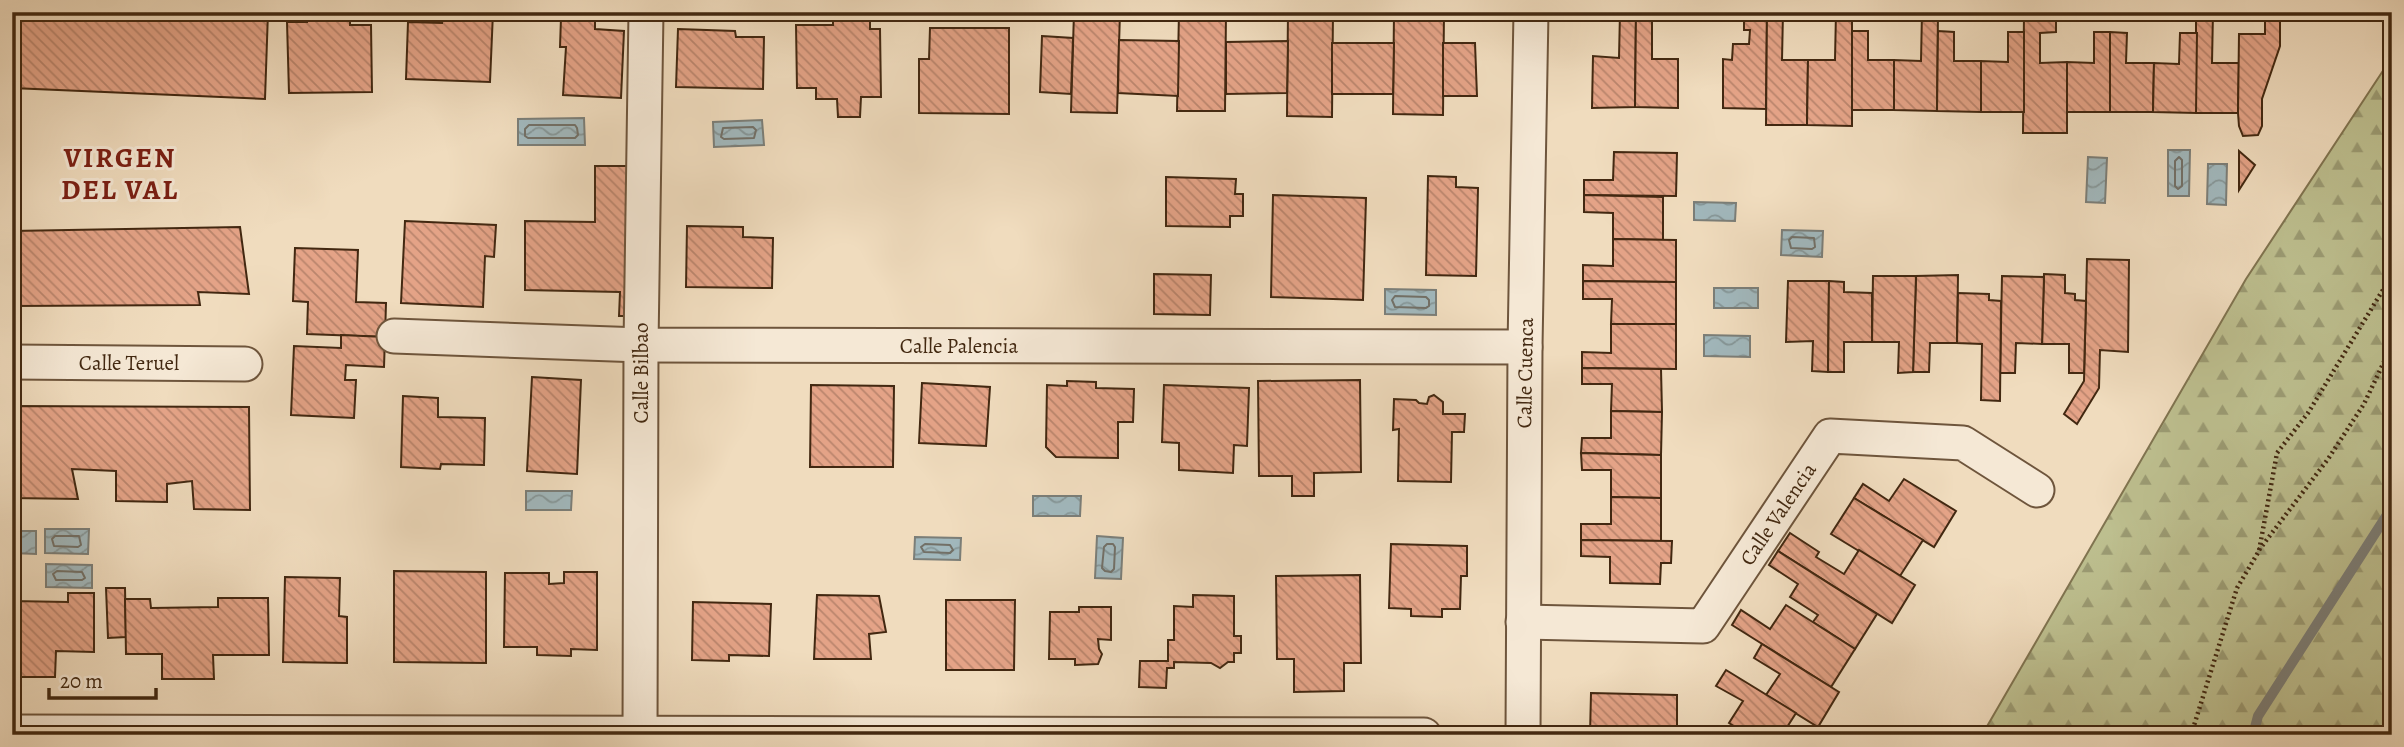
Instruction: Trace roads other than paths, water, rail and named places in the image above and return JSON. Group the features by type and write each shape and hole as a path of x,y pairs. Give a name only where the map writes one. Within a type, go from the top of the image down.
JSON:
{"street":[{"name":"Calle Bilbao","path":"639,734 640,345 646,12"},
{"name":"Calle Cuenca","path":"1523,735 1525,347 1531,12"},
{"name":"Calle Palencia","path":"394,335 640,345 1525,347"},
{"name":"Calle Teruel","path":"12,362 245,364"},
{"name":"Calle Valencia","path":"1523,622 1703,626 1830,436 1963,443 2037,490"},
{"path":"12,732 1424,735"}],"water":[{"path":"584,118 585,145 518,145 518,119"},
{"path":"762,120 764,145 714,147 713,122"},
{"path":"2168,150 2190,150 2189,196 2168,196"},
{"path":"2088,157 2107,158 2105,203 2086,202"},
{"path":"2208,164 2227,164 2226,205 2207,204"},
{"path":"1694,202 1736,203 1735,221 1694,220"},
{"path":"1782,230 1823,231 1822,257 1781,255"},
{"path":"1714,288 1758,288 1758,308 1714,308"},
{"path":"1385,289 1436,290 1436,315 1385,314"},
{"path":"1704,335 1750,336 1750,357 1704,356"},
{"path":"526,491 572,491 571,510 526,510"},
{"path":"1033,496 1081,496 1080,516 1033,516"},
{"path":"45,529 89,529 88,554 45,553"},
{"path":"12,531 36,531 36,554 12,553"},
{"path":"1097,536 1123,538 1121,579 1095,578"},
{"path":"915,537 961,538 960,560 914,559"},
{"path":"46,564 92,565 92,588 46,587"}],"waterway":[{"path":"2253,735 2258,716 2392,507"}],"district":[{"name":"VIRGEN DEL VAL","path":"120,174"}]}
